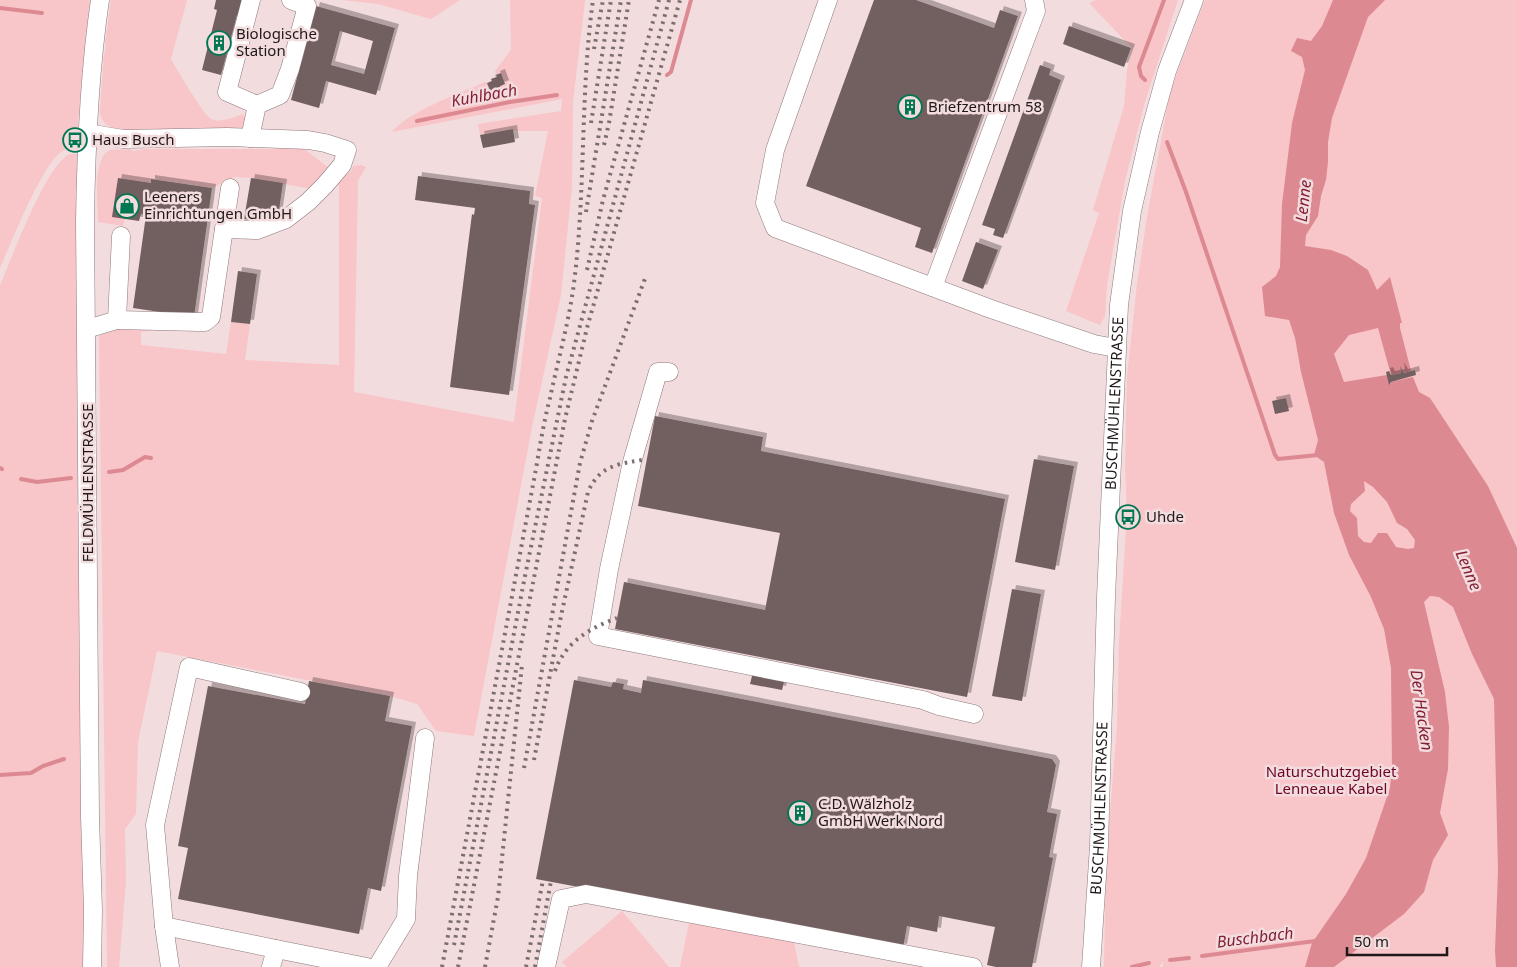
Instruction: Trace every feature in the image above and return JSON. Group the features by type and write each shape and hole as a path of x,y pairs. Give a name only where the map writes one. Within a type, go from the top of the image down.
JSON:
{"street":[{"name":"FELDMÜHLENSTRASSE","path":"92,967 93,910 90,807 85,222 87,133 93,45 100,0"},
{"path":"251,0 227,92 257,105 280,95 290,69 307,6 291,0"},
{"path":"828,0 775,150 765,203 775,228 1094,344 1116,348"},
{"path":"933,287 1036,11 1034,0"},
{"name":"BUSCHMÜHLENSTRASSE","path":"1091,967 1099,846 1106,597 1119,305 1132,211 1150,132 1167,71 1194,0"},
{"path":"250,138 257,105"},
{"path":"87,133 123,139 250,138 308,140 325,142 347,150 342,165 325,185 308,202 286,219 257,230 224,229"},
{"path":"86,329 117,320 205,322 211,317 230,188"},
{"path":"117,320 121,236"},
{"path":"668,372 658,372 632,462 609,568 598,636 923,700 939,706 974,714"},
{"path":"170,967 164,926 155,825 189,667 301,692"},
{"path":"377,967 406,919 408,876 425,738"},
{"path":"546,967 561,899 586,894 973,967"},
{"path":"164,926 367,967"},
{"path":"271,967 276,950"}],"green space":[{"path":"0,0 90,0 77,134 73,134 73,143 76,143 76,147 61,152 45,172 0,268"},
{"path":"111,0 187,0 171,59 202,109 211,119 223,120 242,114 247,119 247,124 242,130 120,130 106,124 100,115 100,111 104,53"},
{"path":"342,0 460,0 431,19 378,4"},
{"path":"510,0 585,0 573,102 572,187 561,295 532,427 474,736 436,731 417,704 390,696 157,651 138,742 136,814 125,829 126,881 119,967 107,967 99,337 129,326 154,324 153,330 141,332 141,345 226,354 231,322 250,324 245,360 339,365 339,182 351,171 353,166 361,165 366,167 358,181 354,392 514,422 542,198 535,196 548,131 513,131 513,129 480,135 478,124 561,111 562,99 392,132 400,124 422,110 485,82 491,93 500,88 501,73 496,75 495,71 511,50"},
{"path":"1096,0 1178,0 1144,105 1125,181 1107,285 1105,316 1100,325 1066,311 1099,213 1093,210 1124,106 1127,70 1132,48 1089,3"},
{"name":"Naturschutzgebiet Lenneaue Kabel","path":"1205,0 1517,0 1517,967 1163,967 1163,961 1159,967 1104,967 1106,863 1117,726 1119,643 1127,513 1125,469 1127,376 1137,284 1147,217 1170,92"},
{"path":"130,149 133,151 145,149 304,149 333,171 317,190 251,178 235,177 212,188 152,179 125,219 123,226 98,222 97,183 98,172 104,154 110,150"},
{"path":"70,154 86,154 92,967 0,967 0,285 40,193 61,161"},
{"path":"622,911 669,967 567,967 562,962"},
{"path":"689,923 794,942 799,967 680,967"}],"water":[{"path":"1333,0 1385,0 1368,17 1332,118 1328,142 1326,180 1318,216 1306,235 1305,246 1331,250 1347,256 1368,270 1377,290 1390,277 1402,323 1400,323 1400,328 1411,371 1404,373 1400,366 1401,373 1391,375 1378,328 1349,335 1334,354 1344,382 1387,375 1390,384 1391,382 1413,377 1419,392 1430,398 1488,486 1517,548 1517,967 1496,967 1498,871 1494,699 1472,654 1453,607 1439,597 1430,596 1424,602 1445,692 1449,727 1448,769 1440,813 1448,835 1433,860 1424,892 1404,914 1334,967 1305,967 1312,943 1346,894 1366,858 1390,788 1392,767 1391,668 1384,629 1371,597 1349,555 1334,513 1324,462 1314,455 1318,440 1301,372 1295,338 1289,320 1265,316 1262,287 1276,276 1280,267 1282,204 1292,123 1305,70 1302,57 1291,51 1297,38 1311,41 1322,26","holes":["1364,481 1373,487 1387,502 1397,523 1407,529 1415,540 1414,548 1396,547 1387,533 1378,533 1371,543 1364,542 1358,536 1357,518 1350,511 1351,504 1365,491"]}],"building":[{"name":"Biologische Station","path":"216,0 243,0 239,16 237,15 221,75 202,70 217,10 214,9"},
{"name":"Briefzentrum 58","path":"874,0 916,0 994,28 1000,10 1018,16 932,253 915,247 921,228 806,186"},
{"path":"316,6 395,28 376,95 326,81 319,108 291,100","holes":["340,31 373,41 364,74 331,65"]},
{"path":"1069,26 1131,48 1124,67 1063,44"},
{"path":"1040,65 1051,69 1049,75 1061,80 1003,238 993,235 995,229 982,225"},
{"path":"501,73 505,84 491,93 487,83"},
{"path":"513,129 515,142 483,148 480,135"},
{"path":"418,176 530,191 529,204 535,205 509,395 450,387 472,214 474,215 475,208 415,200"},
{"path":"118,178 151,183 151,179 212,188 194,317 133,308 146,215 141,214 139,221 112,217"},
{"path":"251,178 283,183 278,217 262,215 261,222 244,219"},
{"path":"976,242 998,250 983,289 962,281"},
{"path":"238,271 257,274 250,324 231,322"},
{"path":"1400,366 1404,373 1415,370 1416,375 1391,382 1389,385 1386,372 1389,371 1391,375 1401,373"},
{"path":"1286,398 1289,411 1275,414 1272,401"},
{"path":"655,416 763,437 761,451 1005,499 967,697 615,629 624,582 765,610 780,533 638,506"},
{"path":"1034,459 1074,466 1055,570 1015,562"},
{"path":"1012,589 1041,594 1022,701 992,696"},
{"path":"753,672 785,678 782,690 750,684"},
{"name":"C.D. Wälzholz GmbH Werk Nord","path":"574,680 611,687 613,682 624,684 623,689 641,693 643,680 1052,759 1056,765 1047,812 1057,814 1049,857 1053,858 1032,967 996,967 987,965 995,927 939,916 937,932 907,926 903,948 536,879"},
{"path":"309,681 390,696 385,721 412,726 381,891 368,888 359,934 178,899 188,848 178,846 208,686 305,704"}],"waterway":[{"name":"Kuhlbach","path":"667,75 671,72 691,0"},
{"path":"1145,80 1141,76 1139,67 1164,0"},
{"name":"Kuhlbach","path":"0,8 42,13"},
{"name":"Kuhlbach","path":"417,121 510,102 557,95"},
{"path":"1167,142 1186,192 1275,455 1278,459 1318,455"},
{"path":"109,472 123,470 145,457 151,458"},
{"path":"21,479 37,482 71,478"},
{"name":"Buschbach","path":"0,775 31,773 43,766 64,759"},
{"name":"Buschbach","path":"1202,956 1315,941"},
{"name":"Buschbach","path":"1170,960 1189,958"},
{"name":"Buschbach","path":"1132,967 1149,963"}],"railway":[{"path":"442,967 542,433 572,298 578,248 586,71 593,0"},
{"path":"594,49 603,0"},
{"path":"591,123 611,0"},
{"path":"586,212 621,0"},
{"path":"604,145 629,0"},
{"path":"587,270 603,200 659,0"},
{"path":"454,945 525,576 566,377 669,0"},
{"path":"458,967 565,419 587,328 680,0"},
{"path":"524,768 580,463 592,421 646,276"},
{"path":"534,760 561,616 588,492 598,476 612,467 647,459"},
{"path":"555,671 565,652 580,637 597,626 617,618"},
{"path":"485,967 498,897 522,665"},
{"path":"526,967 543,880"},
{"path":"535,967 551,881"}],"place":[{"name":"Biologische Station","path":"219,43"},
{"name":"Briefzentrum 58","path":"910,107"},
{"name":"Haus Busch","path":"75,140"},
{"name":"Leeners Einrichtungen GmbH","path":"127,206"},
{"name":"Uhde","path":"1128,517"},
{"name":"C.D. Wälzholz GmbH Werk Nord","path":"800,813"}],"water label":[{"name":"Lenne","path":"1303,201"},
{"name":"Lenne","path":"1469,570"},
{"name":"Der Hacken","path":"1422,710"}]}
